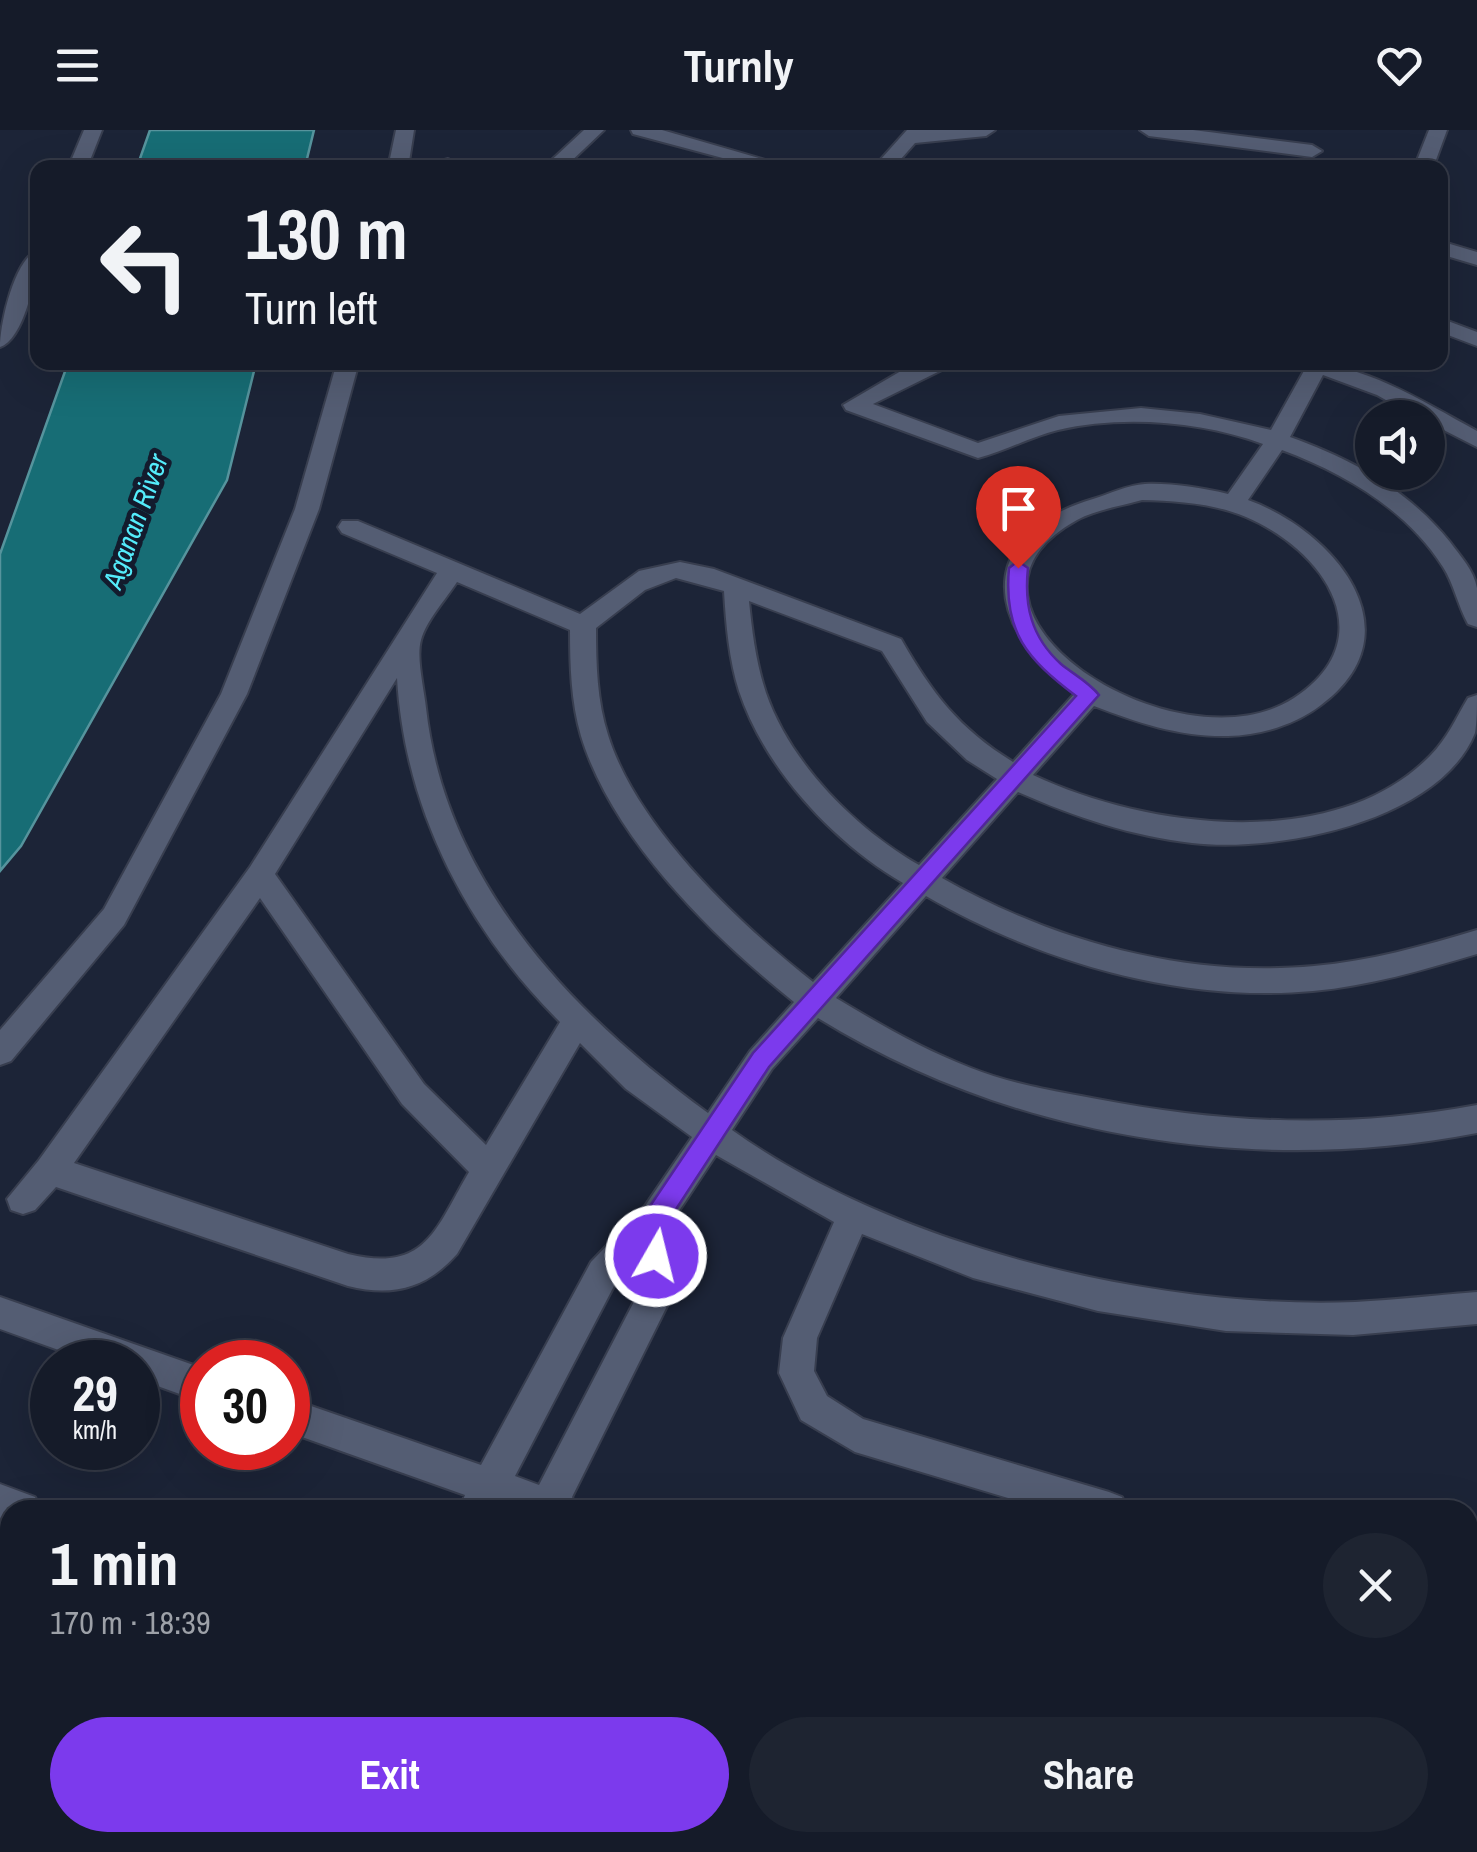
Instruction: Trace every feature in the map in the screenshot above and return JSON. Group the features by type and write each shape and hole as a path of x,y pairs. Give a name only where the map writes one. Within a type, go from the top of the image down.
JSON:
{"street":[{"path":"80,160 93,130"},
{"path":"399,160 405,130"},
{"path":"561,160 595,130"},
{"path":"640,130 754,160"},
{"path":"890,160 914,134 986,130"},
{"path":"1149,130 1309,159 1316,130"},
{"path":"1426,160 1438,130"},
{"path":"1448,250 1477,259"},
{"path":"0,342 30,274"},
{"path":"1448,327 1477,340"},
{"path":"0,1052 114,917 234,694 307,509 346,370"},
{"path":"925,370 854,405 978,450 1030,430 1088,418 1136,416 1215,423 1278,439 1342,466 1397,503 1442,547 1472,598 1477,618"},
{"path":"1234,504 1278,439 1312,370"},
{"path":"1333,370 1385,390 1477,440"},
{"path":"1141,492 1234,504 1278,523 1315,550 1342,583 1354,619 1350,654 1330,686 1294,711 1247,725 1193,727 1138,716 1089,695 1052,667 1026,634 1015,600 1018,568 1035,538 1062,516 1098,500 1141,492"},
{"path":"350,527 583,625"},
{"path":"583,625 626,592 673,570 705,574 892,645 910,681 936,716 971,748 1014,777 1089,811 1172,831 1256,834 1335,822 1401,793 1449,753 1477,705"},
{"path":"23,1199 50,1170 198,968 451,571"},
{"path":"736,587 740,646 754,692 795,770 850,828 920,882 1023,934 1139,968 1260,981 1378,972 1477,942"},
{"path":"583,625 584,675 595,738 625,799 661,852 708,905 814,1000 944,1072 1041,1102 1149,1124 1239,1136 1324,1138 1421,1132 1477,1119"},
{"path":"408,642 410,702 419,749 443,829 476,894 520,960 576,1023 633,1076 708,1134 853,1215 984,1266 1124,1302 1268,1319 1411,1318 1477,1308"},
{"path":"310,1424 483,1498 602,1273 656,1217 761,1060 1089,695"},
{"path":"260,874 413,1094 489,1170"},
{"path":"50,1170 379,1278 410,1272 429,1262 576,1023"},
{"path":"853,1215 800,1338 796,1373 814,1408 855,1434 1075,1500"},
{"path":"555,1500 655,1296 656,1217"},
{"path":"0,1313 180,1377"}],"water":[{"path":"150,130 314,130 307,160 139,160"},
{"name":"Aganan River","path":"66,370 254,370 227,480 21,846 0,871 0,554"}],"route":[{"path":"656,1256 656,1217 761,1060 1089,695 1052,667 1026,634 1015,600 1018,568"}]}
